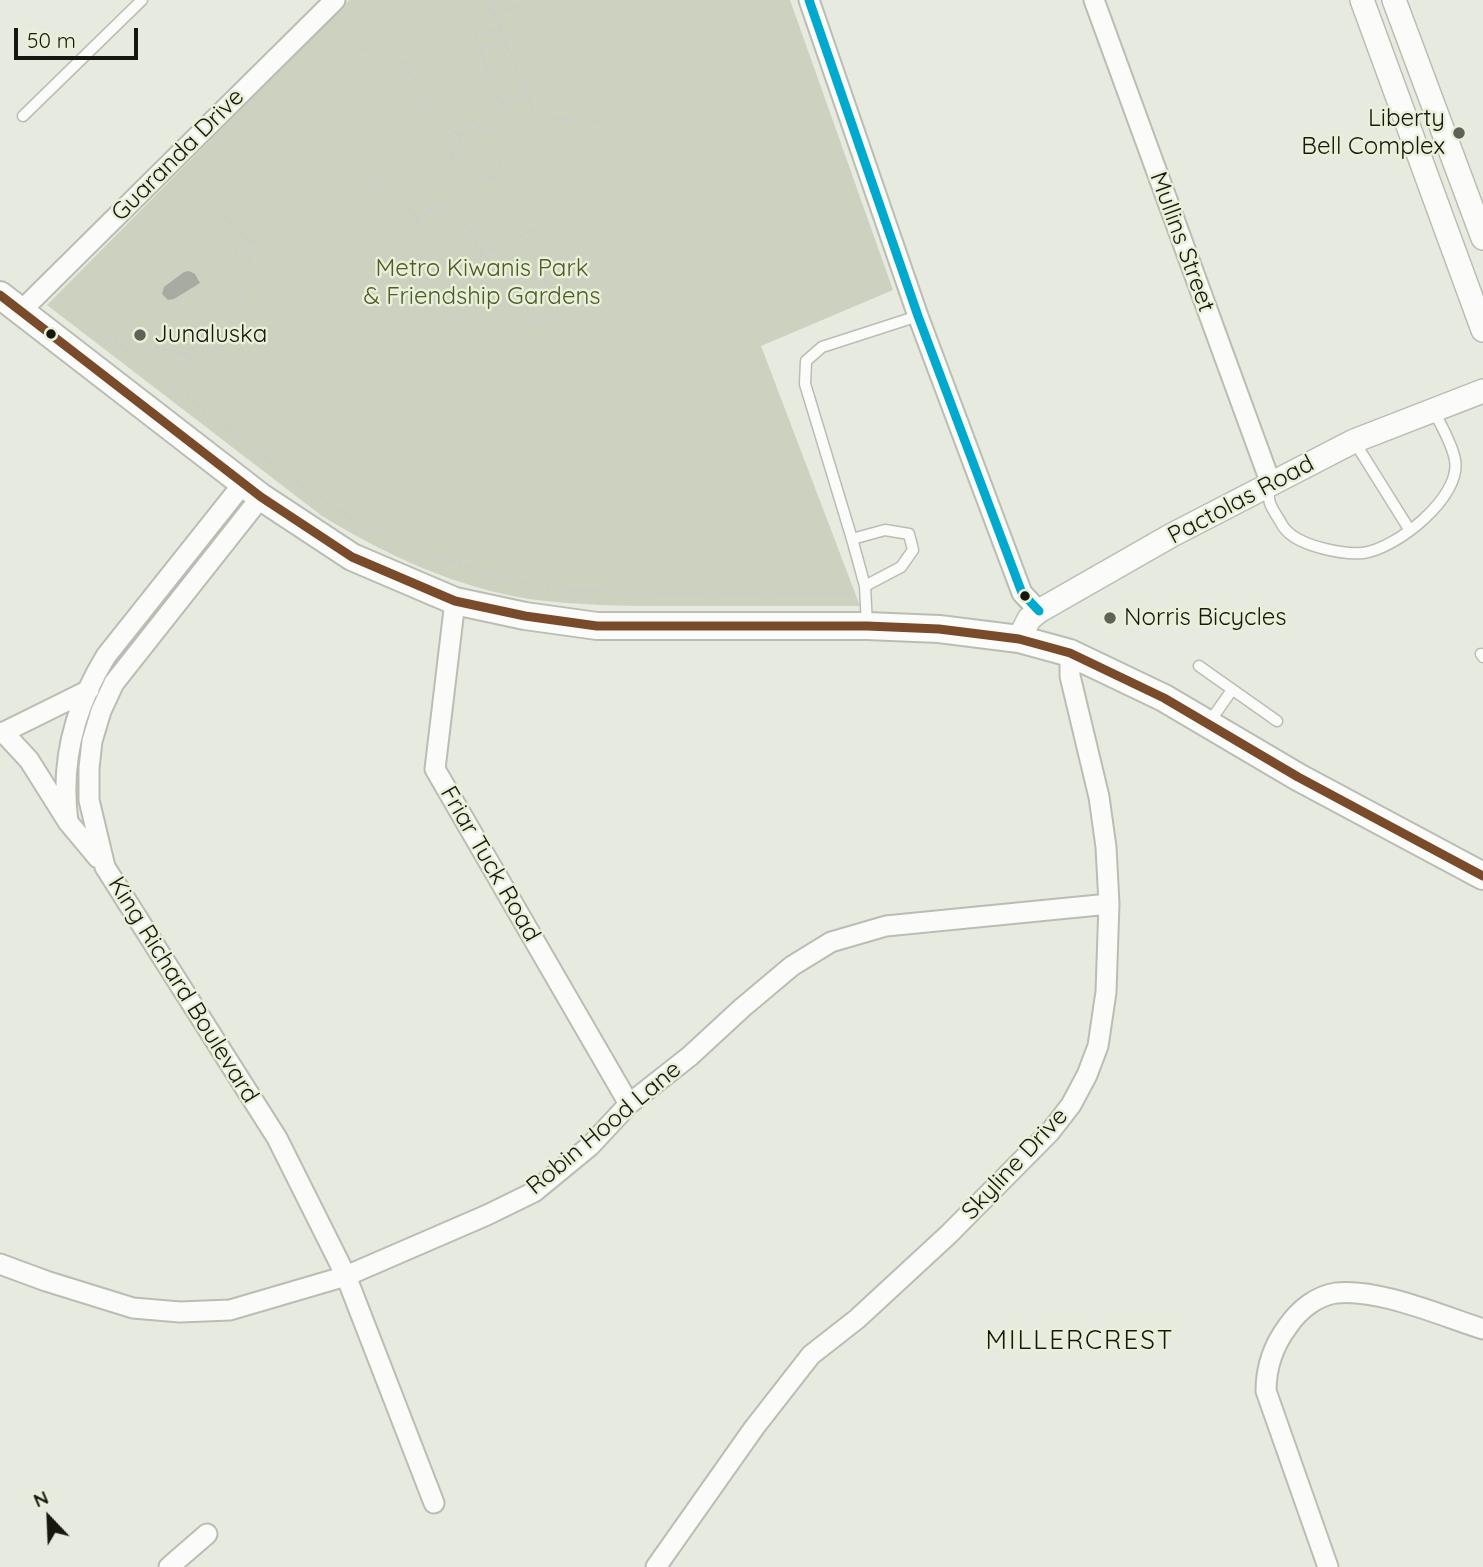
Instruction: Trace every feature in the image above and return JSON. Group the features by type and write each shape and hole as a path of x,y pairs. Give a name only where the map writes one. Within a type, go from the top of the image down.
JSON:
{"main road":[{"path":"10,303 251,491 352,557 455,601 525,616 597,626 867,625 939,629 1019,639 1070,653 1164,698 1298,777 1483,876"}],"street":[{"path":"808,0 918,317 1022,593 1039,611"},
{"name":"Mullins Street","path":"1094,0 1271,484"},
{"path":"1362,0 1483,330"},
{"path":"1394,0 1483,238"},
{"name":"Guaranda Drive","path":"10,303 331,1"},
{"name":"Pactolas Road","path":"1019,639 1029,619 1039,611 1172,535 1354,441 1483,391"},
{"path":"68,822 64,792 66,767 76,720 92,681 106,656 251,491"},
{"name":"King Richard Boulevard","path":"251,491 114,683 92,741 89,800 105,867 277,1138 346,1276 434,1503"},
{"name":"Friar Tuck Road","path":"455,601 435,769 629,1104"},
{"name":"Skyline Drive","path":"656,1567 754,1428 811,1355 857,1319 949,1234 1050,1132 1071,1105 1087,1075 1098,1046 1106,992 1109,904 1106,847 1099,797 1070,676 1070,653"},
{"path":"105,867 68,822 29,760 2,733 92,681 114,683"},
{"path":"29,760 89,768"},
{"name":"Robin Hood Lane","path":"0,1264 133,1308 180,1312 230,1310 346,1276 534,1192 590,1146 629,1104 690,1056 742,1008 792,966 831,942 886,926 1109,904"},
{"path":"1328,1567 1266,1391 1266,1374 1280,1336 1294,1317 1312,1302 1335,1293 1385,1297 1483,1329"},
{"path":"169,1567 207,1534"}],"lane":[{"path":"23,116 142,0"},
{"path":"867,625 865,589 805,384 806,361 822,346 918,317"},
{"path":"1271,484 1267,496 1270,505 1286,531 1307,544 1335,551 1362,553 1386,547 1435,510 1451,487 1456,461 1433,410"},
{"path":"1354,441 1409,529"},
{"path":"852,539 885,530 909,534 913,550 901,567 865,589"},
{"path":"1199,666 1277,721"},
{"path":"1208,724 1232,690"}],"path":[{"path":"486,0 536,117 629,124"},
{"path":"494,15 520,5"},
{"path":"474,37 500,28"},
{"path":"505,41 480,49 500,103 528,95"},
{"path":"360,48 406,64 425,106 435,119 462,136"},
{"path":"472,123 512,142 492,181 451,158 462,136 472,123"},
{"path":"180,169 251,244 245,284 223,341 216,352 201,358 192,358 186,353"},
{"path":"368,180 410,208 419,222"},
{"path":"416,217 442,204 459,209 470,236 481,251 486,268 523,278 540,270 562,314 536,326 514,282 523,278"},
{"path":"481,251 501,248 524,234 541,228 550,236"},
{"path":"198,276 258,238"},
{"path":"62,291 65,302 308,491 367,528 419,551 488,574 539,586 573,590 677,594 865,589"},
{"path":"135,341 179,354 186,353 193,344 207,338 223,341"}],"green space":[{"name":"Metro Kiwanis Park & Friendship Gardens","path":"349,0 790,0 893,290 761,346 860,606 645,606 568,603 501,594 448,578 371,544 322,516 47,305"}],"building":[{"path":"189,271 195,274 200,283 168,300 162,294 164,287"}],"transit line":[{"path":"809,0 918,316 1022,593 1039,611"},
{"path":"0,295 261,497 352,557 455,601 525,616 597,626 867,626 939,629 1019,639 1070,653 1164,698 1298,777 1483,876"}],"place":[{"name":"Liberty Bell Complex","path":"1459,133"},
{"name":"Junaluska","path":"140,335"},
{"name":"Norris Bicycles","path":"1110,618"}],"district":[{"name":"MILLERCREST","path":"1080,1341"}]}
